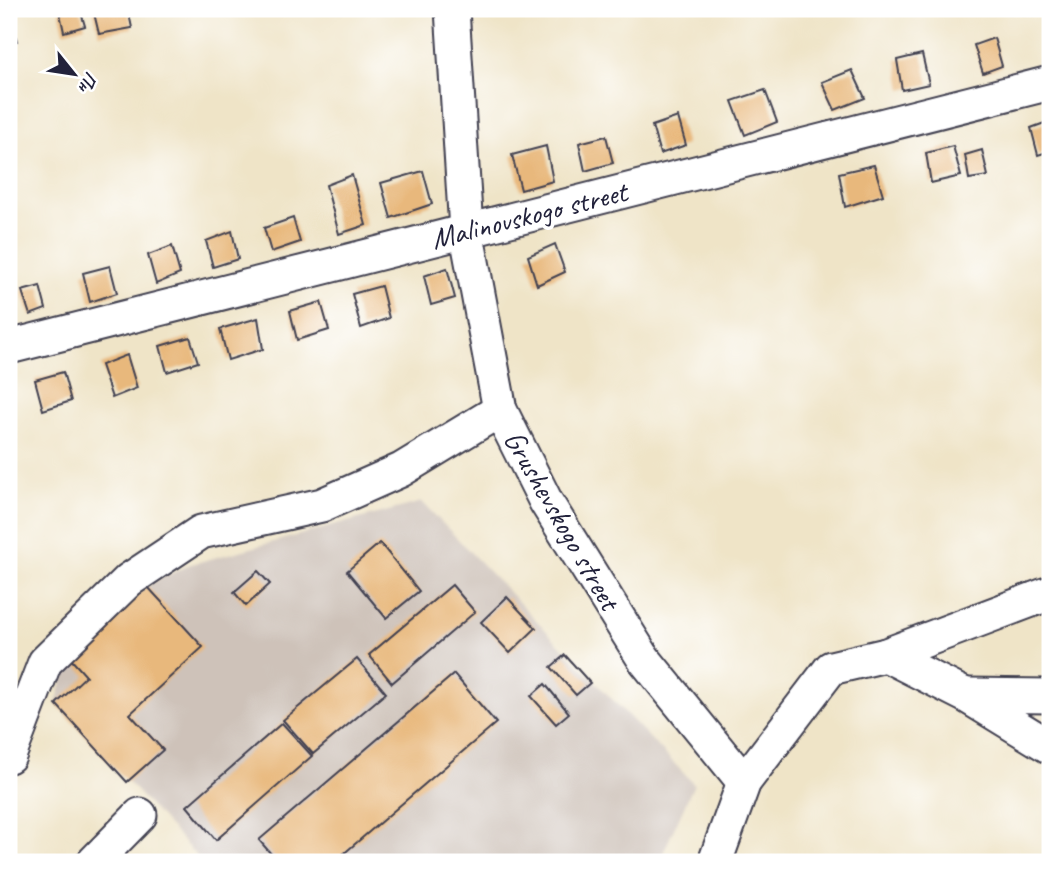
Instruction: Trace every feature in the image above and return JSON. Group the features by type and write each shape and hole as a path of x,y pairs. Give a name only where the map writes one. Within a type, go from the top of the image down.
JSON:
{"street":[{"name":"Grushevskogo street","path":"452,9 467,230 500,410 546,502 643,659 744,782"},
{"name":"Malinovskogo street","path":"9,347 1050,83"},
{"path":"9,756 45,662 129,580 201,532 322,505 401,470 500,410"},
{"path":"715,862 744,782 831,668 886,655 1050,593"},
{"path":"886,655 965,695 1050,747"},
{"path":"965,695 1050,696"},
{"path":"94,862 140,816"}],"shaded area":[{"path":"422,502 694,784 659,862 202,862 56,704 69,657 147,586 188,565"}],"building":[{"path":"59,9 80,9 85,26 64,32"},
{"path":"93,9 128,9 132,28 99,34"},
{"path":"9,10 17,41 9,43"},
{"path":"994,38 1002,66 983,73 974,45"},
{"path":"922,54 929,84 902,90 897,60"},
{"path":"852,70 865,98 835,110 822,82"},
{"path":"765,90 777,122 745,135 732,101"},
{"path":"678,117 686,145 660,154 652,126"},
{"path":"1050,121 1050,151 1038,155 1031,128"},
{"path":"606,136 613,163 585,171 579,143"},
{"path":"546,146 553,181 521,190 512,155"},
{"path":"953,146 961,176 931,183 926,153"},
{"path":"982,150 988,176 969,179 965,155"},
{"path":"874,165 883,195 845,207 839,173"},
{"path":"423,171 432,204 391,218 381,183"},
{"path":"352,175 366,225 339,234 326,185"},
{"path":"293,218 300,242 271,252 264,228"},
{"path":"232,231 238,259 213,267 206,241"},
{"path":"555,244 565,272 537,285 528,256"},
{"path":"172,246 180,274 156,284 148,255"},
{"path":"110,266 117,293 90,302 83,273"},
{"path":"447,268 455,298 431,305 424,276"},
{"path":"40,286 46,309 30,315 22,291"},
{"path":"381,286 389,318 361,328 352,294"},
{"path":"321,302 329,330 297,340 290,311"},
{"path":"258,318 263,349 228,360 220,329"},
{"path":"190,337 198,362 167,372 160,346"},
{"path":"127,355 137,388 112,398 101,365"},
{"path":"63,372 71,401 43,410 35,380"},
{"path":"380,543 419,591 386,618 347,571"},
{"path":"258,571 270,584 246,606 234,592"},
{"path":"452,585 475,612 392,683 369,655"},
{"path":"147,586 203,647 130,714 163,750 127,782 56,704 86,676 69,657"},
{"path":"507,597 536,628 510,653 481,622"},
{"path":"565,655 590,683 576,695 551,667"},
{"path":"357,659 386,693 313,754 283,720"},
{"path":"454,674 496,723 334,862 278,862 259,840"},
{"path":"545,684 569,713 556,724 531,696"},
{"path":"282,723 312,756 216,840 187,806"}]}
